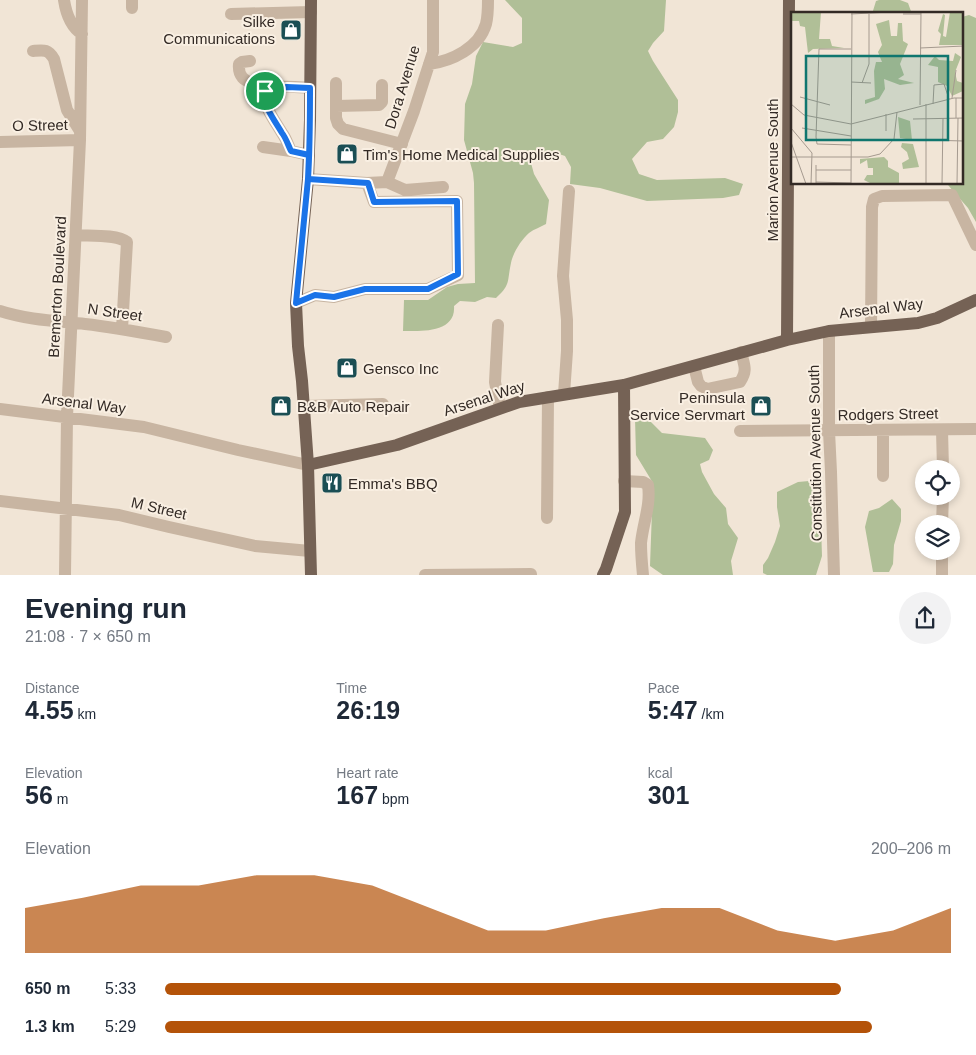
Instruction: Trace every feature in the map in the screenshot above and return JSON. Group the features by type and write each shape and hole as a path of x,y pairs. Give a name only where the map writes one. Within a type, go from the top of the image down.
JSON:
{"main road":[{"name":"Marion Avenue South","path":"787,340 791,74 789,0"},
{"path":"311,6 308,179 296,303 308,466 311,575"},
{"name":"Arsenal Way","path":"308,466 397,445 519,402 624,385 741,352 829,330 918,323 936,318 976,300"},
{"path":"603,575 624,512 624,385"}],"street":[{"path":"64,0 73,26 82,34"},
{"name":"Bremerton Boulevard","path":"65,575 67,417 80,136 82,0"},
{"name":"Dora Avenue","path":"387,182 414,111 433,52 433,0"},
{"path":"429,64 451,58 474,44 485,26 488,15 488,0"},
{"path":"230,14 311,6"},
{"path":"33,51 43,50 50,52 54,59 67,110 80,136"},
{"path":"250,61 239,64 240,74 248,83 265,91 287,87 310,88"},
{"path":"336,83 336,118 338,124 343,129 402,144"},
{"path":"336,106 379,105 382,102 382,86"},
{"path":"265,91 263,92 263,97 266,104 291,151"},
{"name":"O Street","path":"0,142 80,136"},
{"path":"262,147 309,155"},
{"path":"308,179 368,183 387,182 405,190 443,187"},
{"path":"296,303 315,295 334,297 365,289 428,289 458,274 457,201 374,202 368,183"},
{"path":"564,394 567,327 563,276 569,191"},
{"path":"871,327 872,207 874,199 882,196 952,195 976,245"},
{"path":"76,235 108,237 127,242 122,329"},
{"name":"N Street","path":"0,311 8,314 122,329 166,337"},
{"path":"498,325 495,382 500,408"},
{"name":"Constitution Avenue South","path":"829,330 829,431 834,575"},
{"path":"694,366 698,382 707,389 740,382 745,370 741,352"},
{"path":"547,518 548,396"},
{"path":"304,406 383,404"},
{"name":"Arsenal Way","path":"0,409 144,426 308,466"},
{"name":"Rodgers Street","path":"740,431 976,429"},
{"path":"883,430 883,476"},
{"path":"942,430 943,460"},
{"path":"624,481 643,482 648,485 648,507 641,543 643,575"},
{"name":"M Street","path":"0,501 119,515 255,546 310,551"},
{"path":"942,560 942,575"},
{"path":"425,575 531,575"}],"green space":[{"path":"505,0 666,0 664,31 648,51 678,100 678,112 674,127 663,139 647,142 632,159 639,174 657,180 725,178 743,184 739,195 723,198 647,201 600,188 570,184 571,167 565,156 553,152 535,155 531,163 534,174 549,200 546,224 533,230 523,239 512,259 508,282 504,290 496,298 487,297 475,302 460,301 454,306 453,315 449,321 436,329 403,331 404,300 428,300 447,287 475,283 474,183 464,140 465,104 472,84 476,56 483,42 513,47 522,43 522,18"},
{"path":"900,0 908,3 911,12 873,12 876,1"},
{"path":"969,15 976,18 976,222 968,208 948,185 964,185 964,16"},
{"path":"635,418 649,420 662,433 705,438 713,450 709,460 700,464 702,472 714,494 726,508 728,524 738,538 731,561 733,575 663,575 650,566 653,483 636,455"},
{"path":"809,481 816,484 820,493 822,556 816,575 767,575 763,573 763,565 775,542 780,526 777,492 798,482"},
{"path":"892,499 901,509 901,521 894,545 893,564 889,572 873,572 865,527 869,511 879,508"}],"place":[{"name":"Silke Communications","path":"291,30"},
{"name":"Tim's Home Medical Supplies","path":"347,154"},
{"name":"Gensco Inc","path":"347,368"},
{"name":"B&B Auto Repair","path":"281,406"},
{"name":"Peninsula Service Servmart","path":"761,406"},
{"name":"Emma's BBQ","path":"332,483"}],"route":[{"path":"265,91 263,92 263,97 291,151 309,155 296,303 315,295 334,297 365,289 428,289 458,274 457,201 374,202 368,183 308,179 309,155 310,120 310,88 287,87 265,91"}]}
